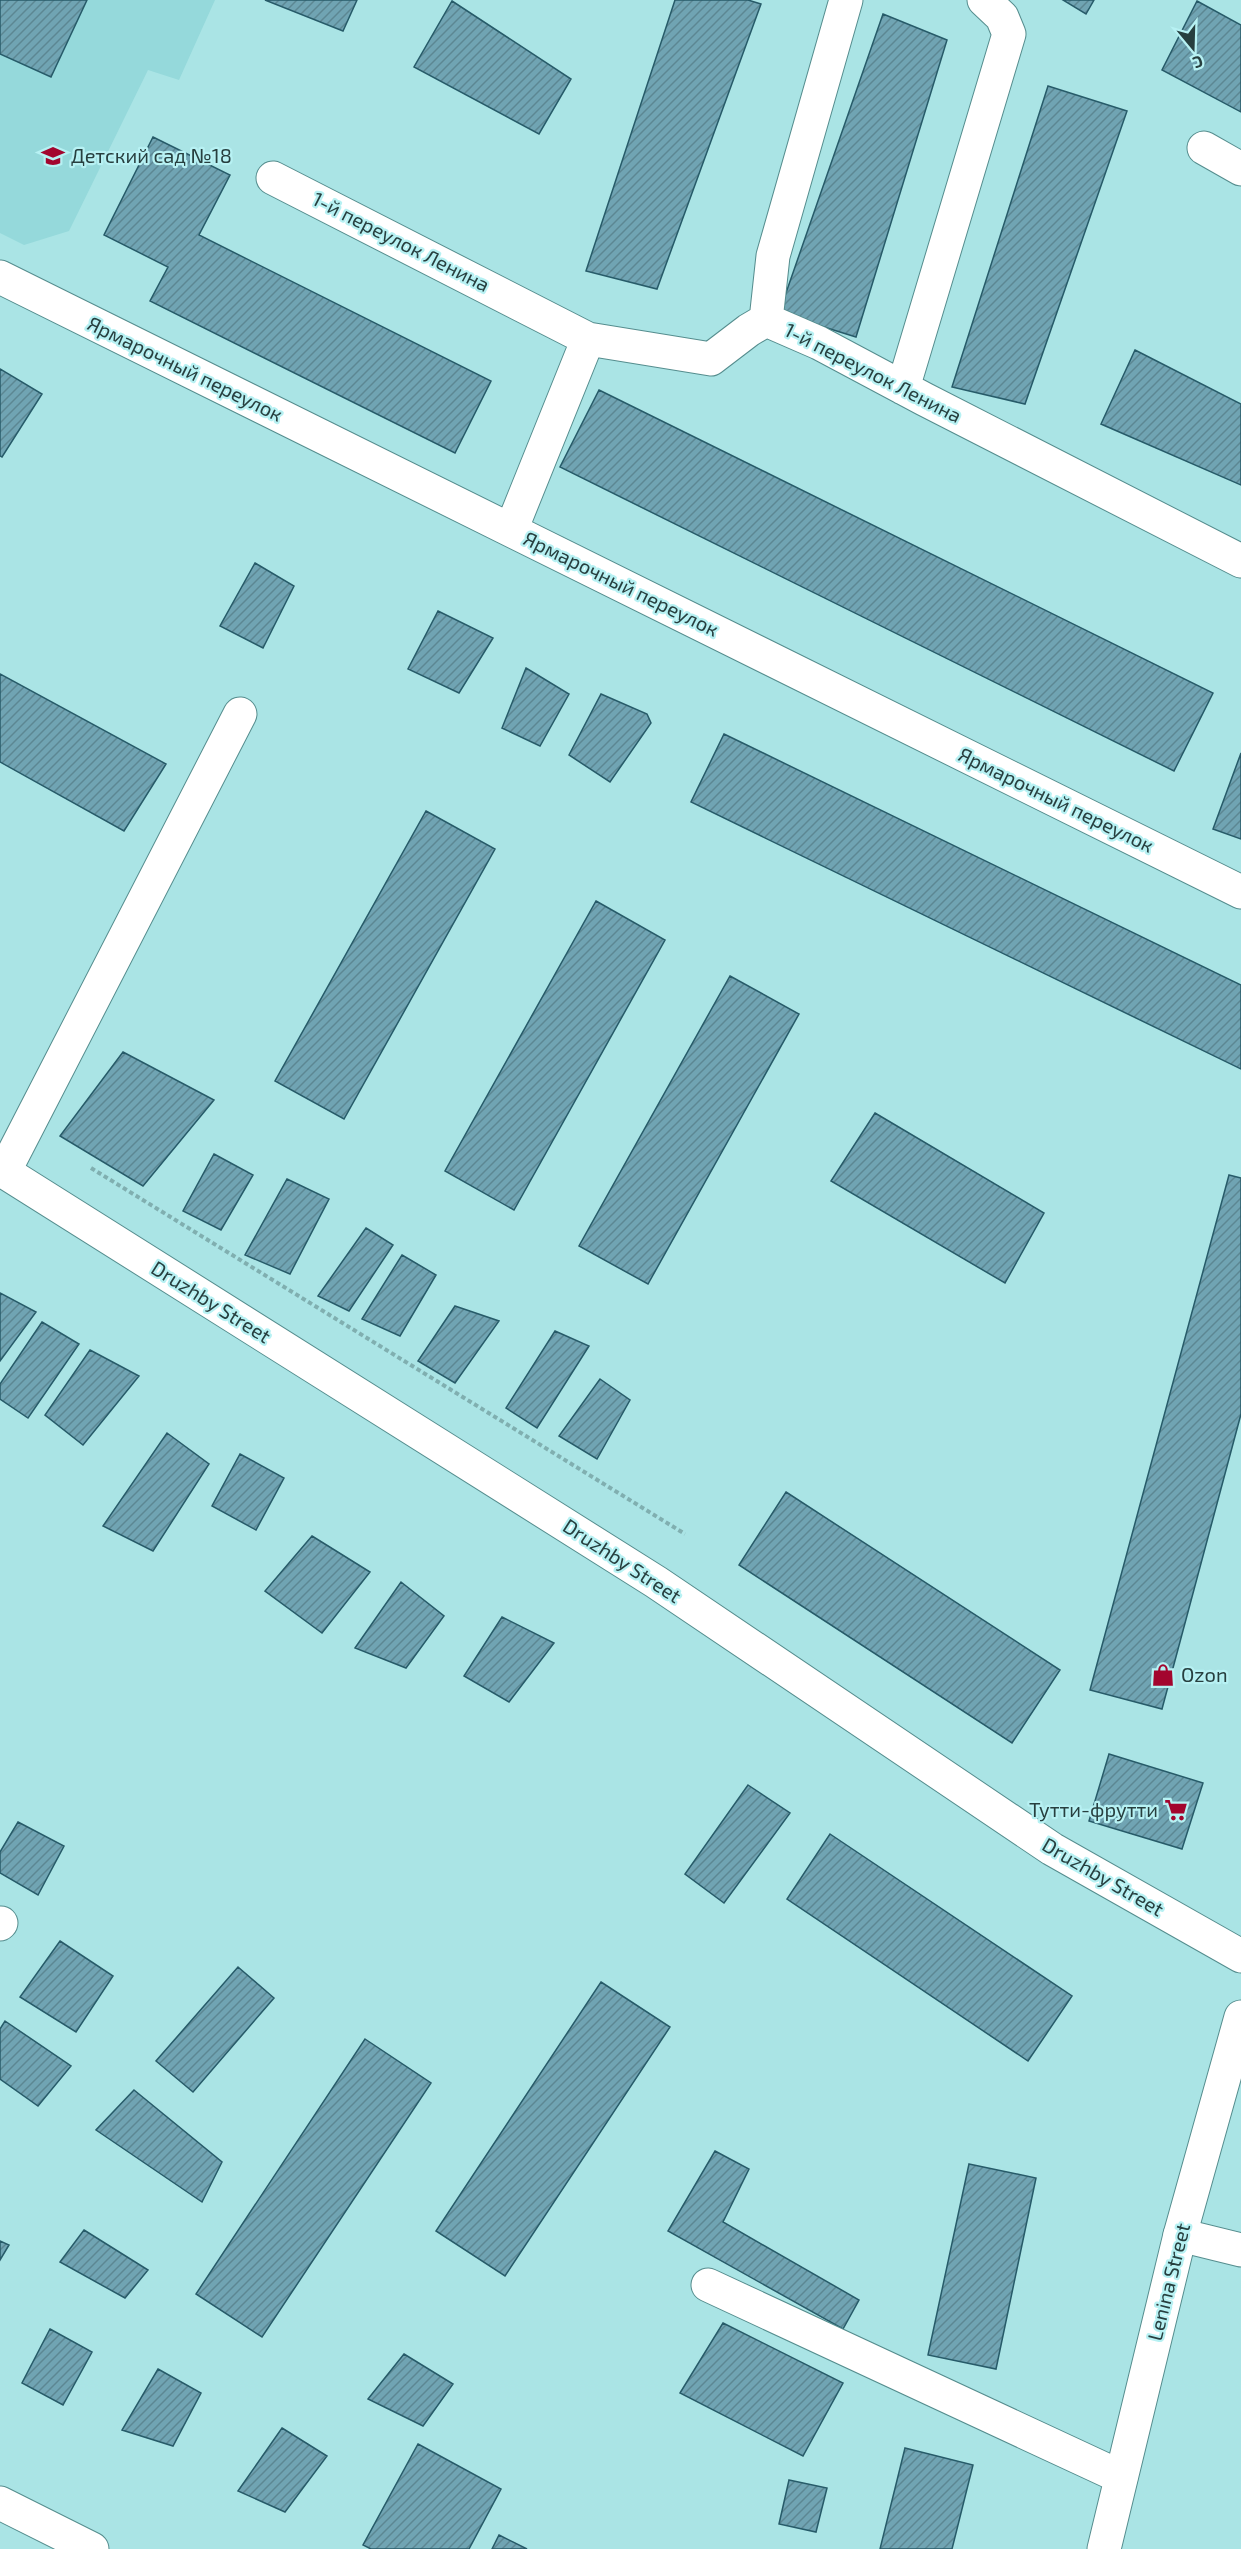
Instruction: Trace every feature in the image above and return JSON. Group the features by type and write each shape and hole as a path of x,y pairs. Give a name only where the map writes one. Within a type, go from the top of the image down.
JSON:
{"street":[{"path":"766,320 773,256 846,0"},
{"path":"903,388 1009,34 1002,17 984,0"},
{"path":"1204,147 1241,169"},
{"name":"1-й переулок Ленина","path":"273,178 588,339 711,359 766,320 819,343 1241,561"},
{"name":"Ярмарочный переулок","path":"0,277 1241,892"},
{"path":"511,530 588,339"},
{"path":"2,1171 240,714"},
{"name":"Druzhby Street","path":"2,1171 656,1582 1052,1849 1241,1956"},
{"name":"Lenina Street","path":"1104,2549 1180,2235 1241,2017"},
{"path":"1180,2235 1241,2250"},
{"path":"708,2285 1121,2477"},
{"path":"0,2504 92,2549"}],"path":[{"path":"91,1168 686,1534"}],"shaded area":[{"name":"Детский сад №18","path":"0,0 215,0 179,80 148,70 69,231 24,245 0,233"}],"building":[{"path":"0,0 87,0 51,77 0,54"},
{"path":"265,0 357,0 343,31"},
{"path":"675,0 748,0 761,4 657,289 586,271"},
{"path":"1063,0 1094,0 1086,14"},
{"path":"452,1 571,79 539,134 414,67"},
{"path":"1197,1 1241,25 1241,112 1162,70"},
{"path":"883,14 947,40 856,337 779,313"},
{"path":"1048,86 1127,111 1025,404 952,387"},
{"path":"153,137 230,175 199,235 491,381 455,453 150,301 168,267 104,235"},
{"path":"1135,350 1241,404 1241,485 1101,424"},
{"path":"0,369 42,394 2,457 0,456"},
{"path":"599,390 1213,693 1174,771 560,467"},
{"path":"255,563 294,586 263,648 220,626"},
{"path":"438,611 493,638 459,693 408,669"},
{"path":"526,668 569,694 540,746 502,728"},
{"path":"0,674 166,764 124,831 0,762"},
{"path":"601,694 647,714 651,723 610,782 569,755"},
{"path":"724,734 1241,985 1241,1069 691,802"},
{"path":"1241,753 1241,839 1213,829"},
{"path":"426,811 495,849 344,1119 275,1081"},
{"path":"596,901 665,940 514,1210 445,1171"},
{"path":"730,976 799,1014 648,1284 579,1246"},
{"path":"123,1052 214,1100 143,1186 60,1136"},
{"path":"875,1113 1044,1213 1005,1283 831,1181"},
{"path":"214,1154 253,1175 221,1230 183,1211"},
{"path":"1229,1175 1241,1178 1241,1414 1162,1709 1090,1690"},
{"path":"287,1179 329,1199 290,1274 245,1255"},
{"path":"366,1228 393,1245 349,1311 318,1296"},
{"path":"402,1255 436,1275 400,1336 362,1319"},
{"path":"0,1293 36,1312 0,1361"},
{"path":"455,1306 499,1321 455,1383 418,1361"},
{"path":"42,1322 79,1344 28,1418 0,1399 0,1384"},
{"path":"555,1331 589,1346 537,1428 506,1408"},
{"path":"90,1350 139,1376 83,1445 45,1415"},
{"path":"600,1379 630,1400 597,1459 559,1436"},
{"path":"167,1433 209,1464 153,1551 103,1526"},
{"path":"240,1454 284,1478 256,1530 212,1506"},
{"path":"786,1492 1060,1670 1012,1743 739,1565"},
{"path":"312,1536 370,1572 322,1633 265,1591"},
{"path":"401,1582 444,1616 406,1668 355,1648"},
{"path":"502,1617 554,1643 509,1702 464,1676"},
{"path":"1109,1754 1203,1783 1182,1849 1089,1821"},
{"path":"748,1785 790,1813 724,1903 685,1874"},
{"path":"18,1822 64,1846 38,1895 0,1873 0,1852"},
{"path":"830,1834 1072,1996 1028,2061 787,1899"},
{"path":"60,1941 113,1976 76,2032 20,1997"},
{"path":"238,1967 274,1998 193,2092 156,2061"},
{"path":"601,1982 670,2027 505,2276 436,2231"},
{"path":"5,2021 71,2066 38,2106 0,2079 0,2029"},
{"path":"365,2039 431,2083 262,2337 196,2294"},
{"path":"134,2090 222,2162 202,2202 96,2130"},
{"path":"715,2151 749,2169 723,2222 859,2300 843,2329 668,2231"},
{"path":"969,2164 1036,2178 996,2369 928,2355"},
{"path":"84,2230 148,2270 125,2298 60,2262"},
{"path":"0,2241 9,2245 0,2260"},
{"path":"723,2323 843,2383 803,2456 680,2393"},
{"path":"50,2329 92,2352 63,2405 22,2383"},
{"path":"404,2354 453,2384 423,2426 368,2399"},
{"path":"158,2369 201,2393 173,2446 122,2430"},
{"path":"282,2428 327,2456 285,2512 238,2491"},
{"path":"418,2444 501,2489 469,2549 371,2549 363,2545"},
{"path":"905,2448 973,2465 952,2549 880,2549"},
{"path":"789,2480 827,2488 816,2532 779,2524"},
{"path":"499,2535 527,2549 492,2549"}],"place":[{"name":"Детский сад №18","path":"53,156"},
{"name":"Ozon","path":"1163,1675"},
{"name":"Тутти-фрутти","path":"1176,1810"}]}
